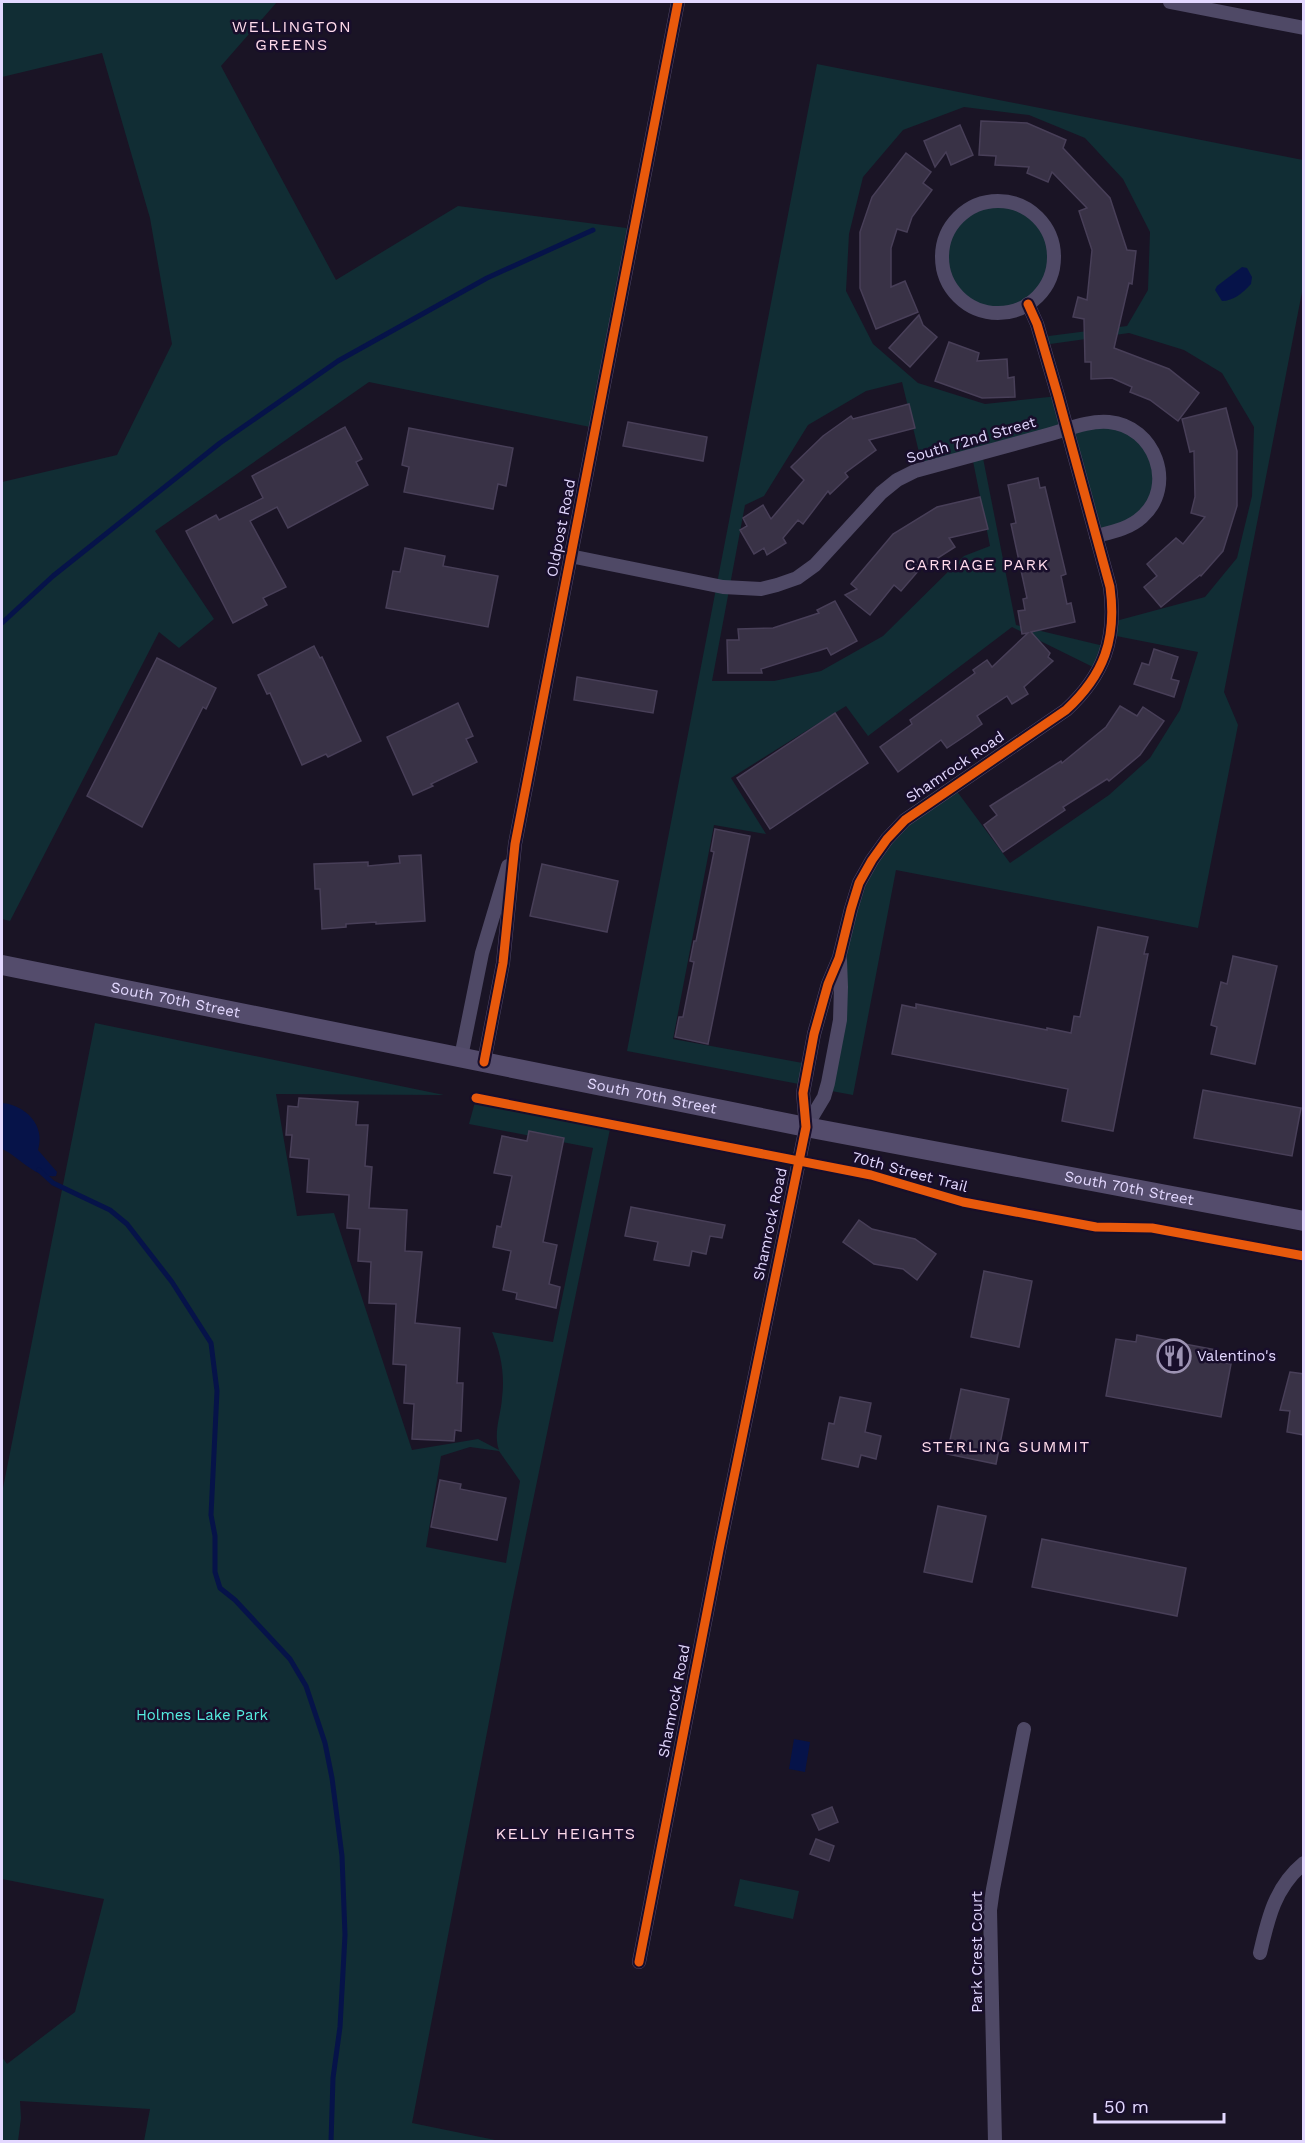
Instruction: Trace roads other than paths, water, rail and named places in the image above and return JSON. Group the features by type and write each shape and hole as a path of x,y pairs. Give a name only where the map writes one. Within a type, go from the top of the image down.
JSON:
{"main road":[{"name":"South 70th Street","path":"2,965 806,1127 1304,1221"}],"street":[{"name":"Oldpost Road","path":"484,1062 503,963 515,844 678,2"},
{"path":"1170,2 1304,28"},
{"path":"990,201 1009,201 1027,208 1041,220 1051,237 1054,256 1051,275 1042,291 1028,304 1012,311 994,313 977,308 962,299 950,285 944,268 943,250 952,226 972,207 990,201"},
{"name":"Shamrock Road","path":"639,1962 722,1533 806,1127 803,1093 814,1034 828,984 839,958 859,883 887,838 905,820 1066,710 1081,696 1094,679 1104,660 1111,635 1113,608 1110,587 1037,324 1028,304"},
{"path":"1067,429 1099,422 1126,426 1140,434 1151,446 1158,461 1159,489 1153,504 1143,517 1130,526 1096,536"},
{"name":"South 72nd Street","path":"570,556 723,587 761,589 777,585 797,578 815,565 881,492 897,480 915,471 1067,429"},
{"name":"Oldpost Road","path":"461,1057 482,953 494,907 515,844"},
{"name":"Shamrock Road","path":"806,1127 824,1097 828,1083 840,1020 839,958"},
{"name":"Park Crest Court","path":"995,2142 990,1910 1024,1729"},
{"path":"1260,1953 1271,1908 1293,1872 1304,1863"}],"waterway":[{"path":"2,623 53,576 220,443 338,361 487,278 593,230"},
{"path":"39,1170 53,1183 110,1210 127,1224 172,1282 211,1343 217,1391 211,1515 215,1536 215,1572 220,1588 235,1600 290,1659 306,1686 325,1743 332,1778 342,1856 345,1935 340,2027 333,2078 331,2142"}],"place":[{"name":"Valentino's","path":"1174,1356"}],"district":[{"name":"WELLINGTON GREENS","path":"292,35"},
{"name":"CARRIAGE PARK","path":"977,564"},
{"name":"STERLING SUMMIT","path":"1006,1446"},
{"name":"KELLY HEIGHTS","path":"566,1833"}],"park label":[{"name":"Holmes Lake Park","path":"202,1715"}]}
